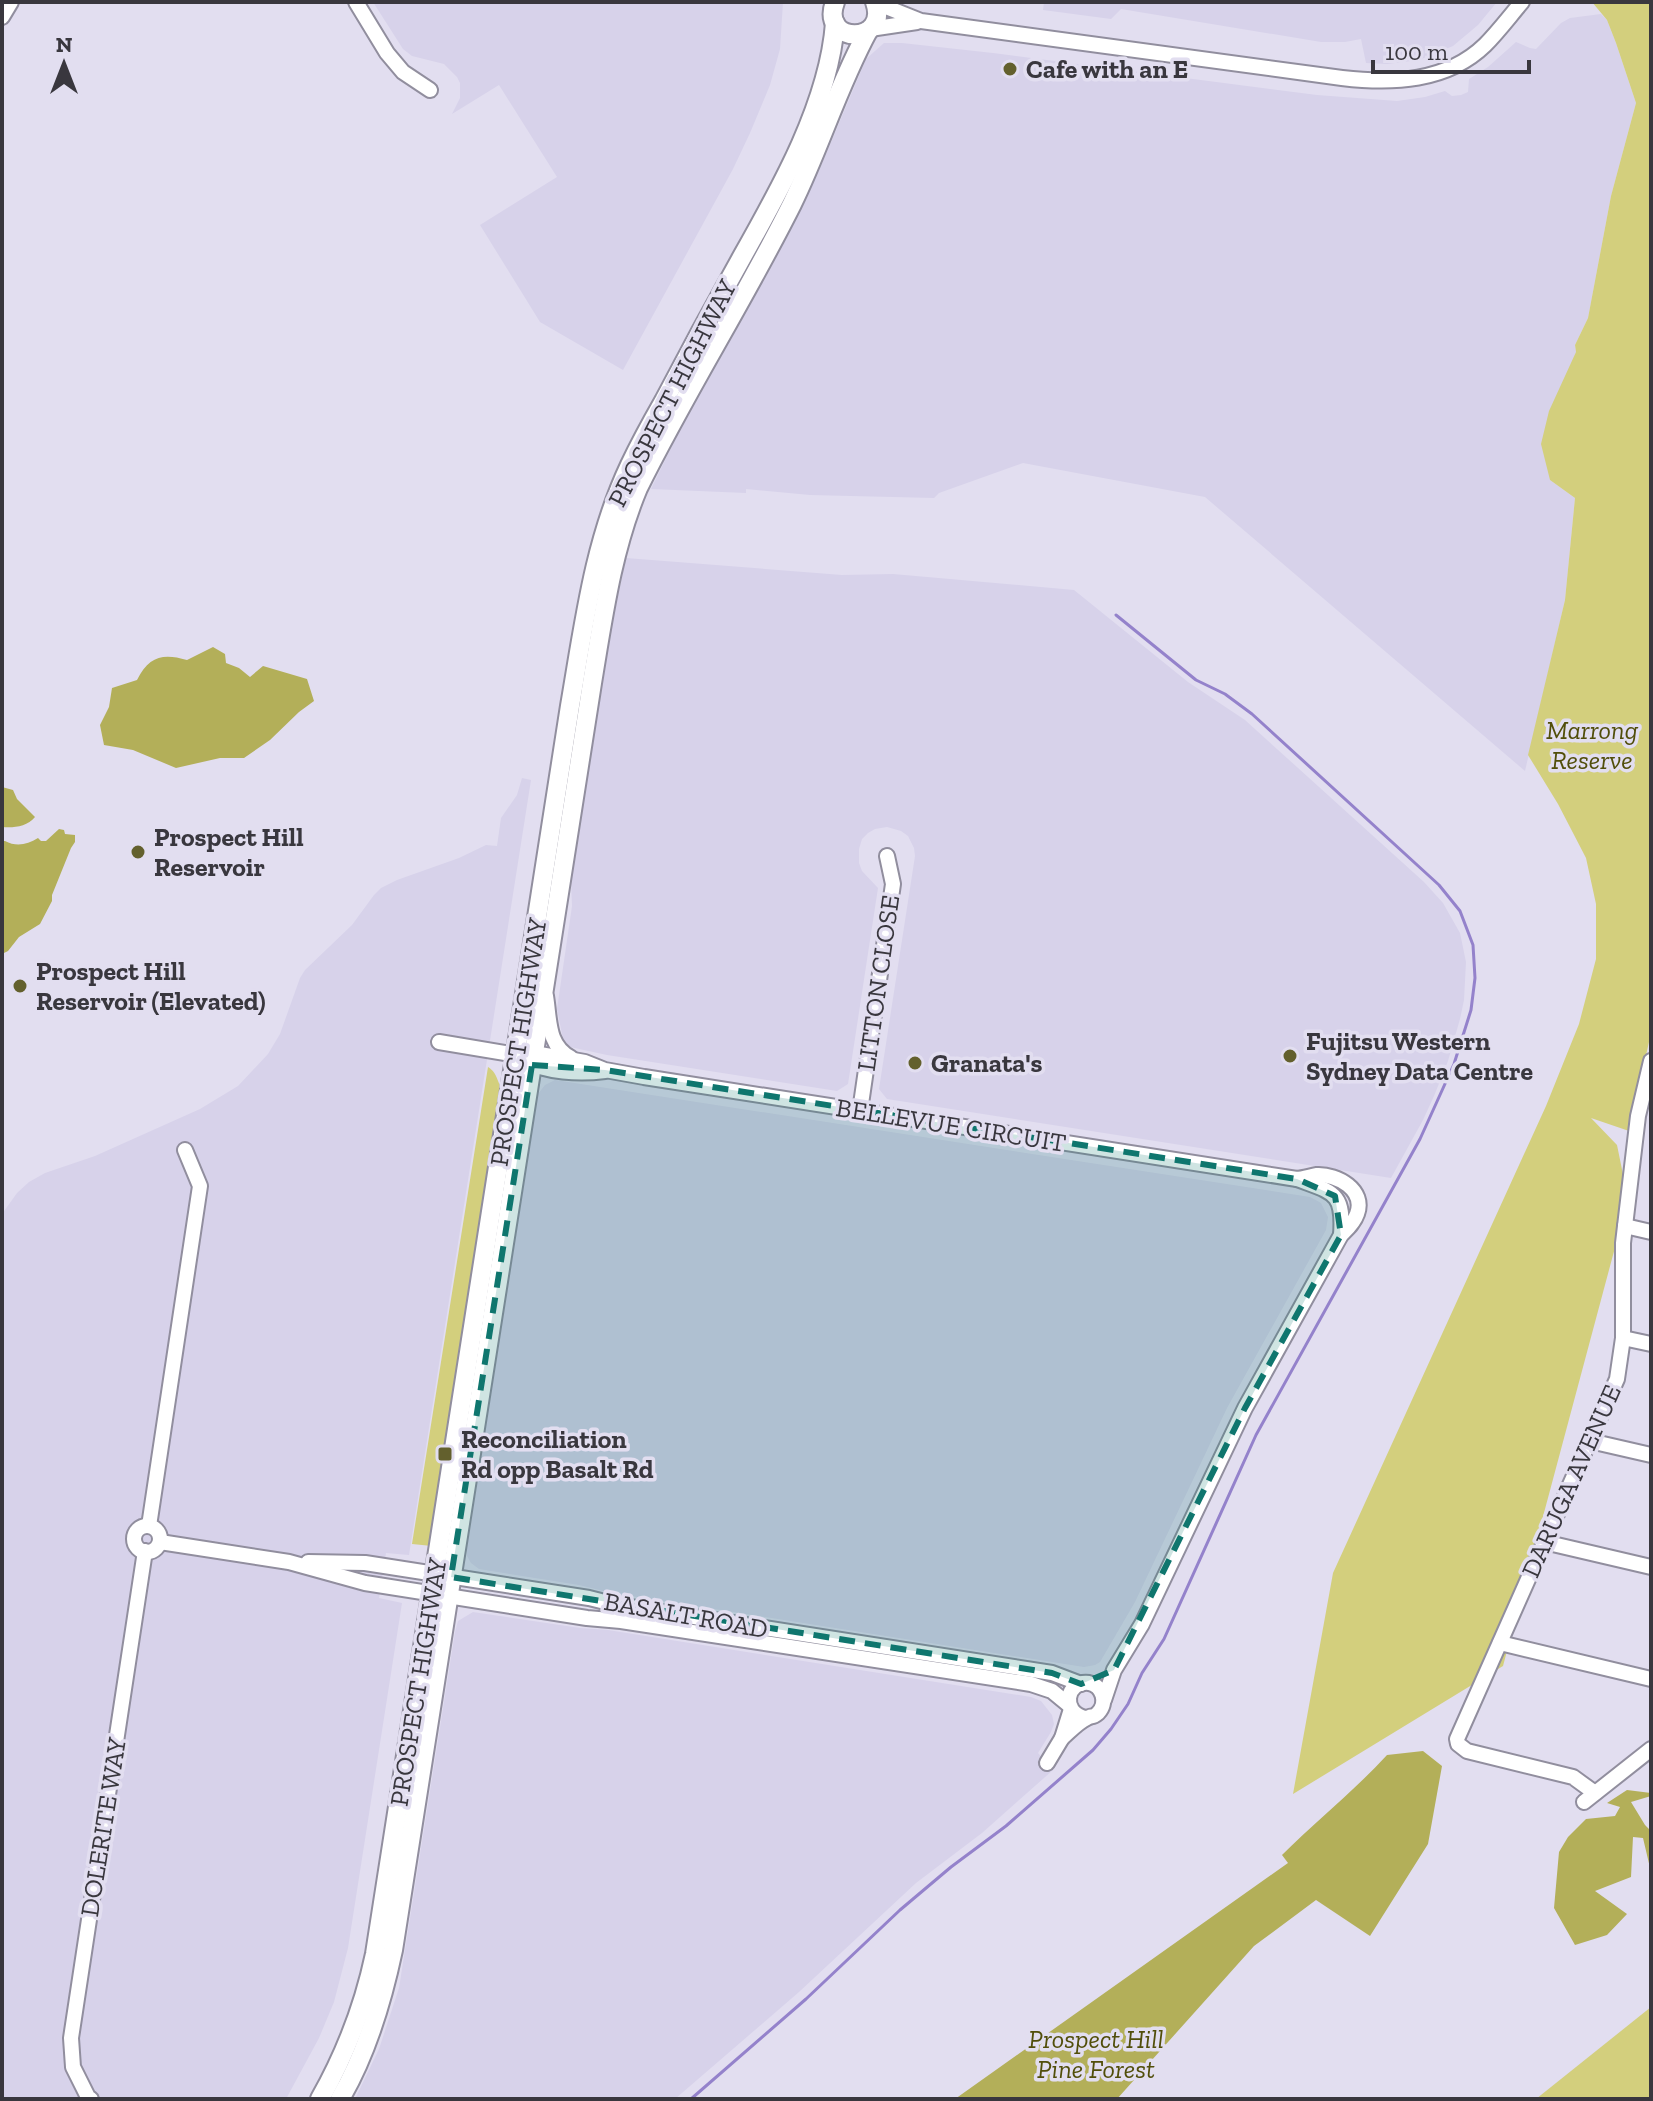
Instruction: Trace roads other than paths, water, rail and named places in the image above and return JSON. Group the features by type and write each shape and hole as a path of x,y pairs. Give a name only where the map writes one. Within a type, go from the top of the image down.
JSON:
{"main road":[{"name":"PROSPECT HIGHWAY","path":"340,2099 365,2047 386,1981 443,1575 528,1058 570,706 588,599 607,524 629,466 776,196 807,127 828,68 835,2"},
{"name":"PROSPECT HIGHWAY","path":"528,1058 545,983 609,582 631,506 688,393 793,201 823,138 850,65 877,17 875,2"},
{"path":"835,23 850,35 869,30"},
{"name":"PROSPECT HIGHWAY","path":"320,2099 355,2027 372,1967 440,1595"}],"street":[{"path":"2,17 11,2"},
{"path":"356,2 395,63 430,90"},
{"path":"875,2 921,21 1353,80 1400,81 1427,77 1468,58 1485,45 1522,2"},
{"path":"869,30 921,21"},
{"name":"LITTON CLOSE","path":"860,1111 893,884 887,856"},
{"path":"545,983 553,1041 561,1053 574,1060"},
{"path":"439,1042 528,1058"},
{"name":"BELLEVUE CIRCUIT","path":"528,1058 574,1060 605,1070 1297,1179 1335,1196 1342,1209 1341,1235 1245,1408 1142,1624 1114,1670 1104,1700"},
{"name":"BELLEVUE CIRCUIT","path":"528,1058 585,1074 605,1070"},
{"name":"DARUGA AVENUE","path":"1647,1759 1589,1798 1573,1777 1467,1751 1458,1744 1457,1739 1617,1379 1623,1338 1623,1243 1651,1061"},
{"path":"149,1526 200,1186 185,1150"},
{"path":"1625,1226 1651,1232"},
{"path":"1623,1338 1651,1344"},
{"path":"1590,1441 1651,1455"},
{"path":"149,1526 157,1530 160,1542 152,1551 145,1551 137,1547 135,1535 140,1528 149,1526"},
{"name":"BASALT ROAD","path":"160,1542 289,1562 365,1583 587,1618 676,1622 1052,1673 1083,1684"},
{"path":"1544,1542 1651,1567"},
{"name":"DOLERITE WAY","path":"91,2099 73,2067 71,2038 145,1551"},
{"name":"BASALT ROAD","path":"289,1562 365,1563 589,1598 676,1622 1031,1684 1052,1691 1070,1707"},
{"path":"1500,1643 1651,1679"},
{"path":"1047,1763 1062,1738 1072,1690 1114,1670"},
{"path":"1062,1738 1086,1718 1097,1714 1103,1705 1099,1689 1095,1685 1083,1684"},
{"path":"1070,1707 1086,1718"}],"waterway":[{"path":"691,2099 806,1999 900,1910 1006,1826 1093,1750 1111,1729 1164,1639 1256,1435 1420,1139 1454,1064 1471,1010 1475,978 1473,945 1460,911 1439,885 1252,714 1225,694 1196,680 1116,615"}],"place":[{"name":"Cafe with an E","path":"1010,69"},
{"name":"Prospect Hill Reservoir","path":"138,852"},
{"name":"Prospect Hill Reservoir (Elevated)","path":"20,986"},
{"name":"Fujitsu Western Sydney Data Centre","path":"1290,1056"},
{"name":"Granata's","path":"915,1063"},
{"name":"Reconciliation Rd opp Basalt Rd","path":"445,1454"}],"park label":[{"name":"Marrong Reserve","path":"1592,745"},
{"name":"Prospect Hill Pine Forest","path":"1096,2054"}]}
